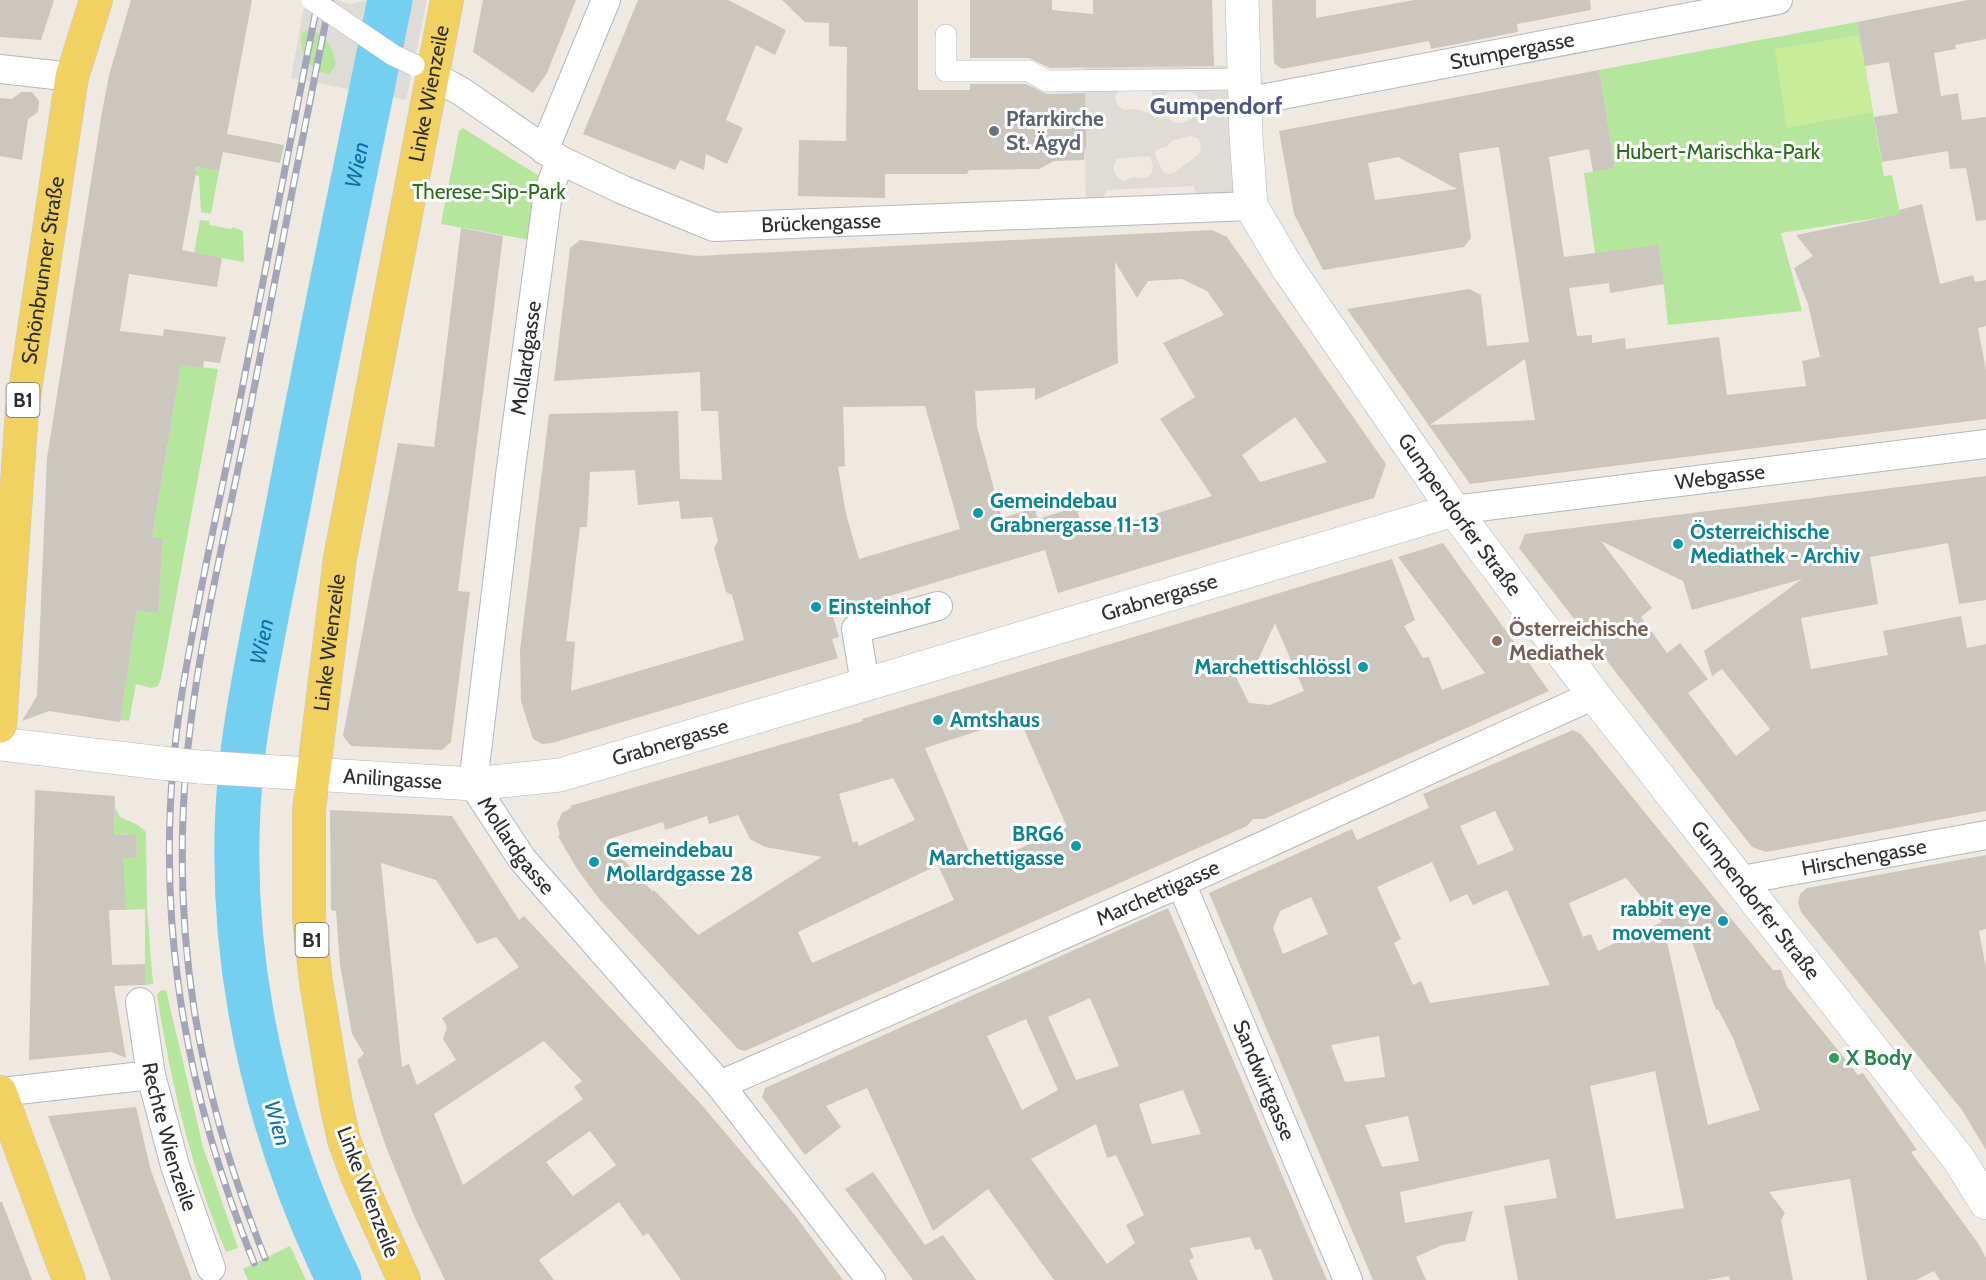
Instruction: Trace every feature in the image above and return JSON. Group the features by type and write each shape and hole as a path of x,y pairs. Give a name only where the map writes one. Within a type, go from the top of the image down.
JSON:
{"main road":[{"name":"Schönbrunner Straße","path":"0,726 22,410 72,77 96,0"},
{"name":"Linke Wienzeile","path":"404,1280 357,1176 344,1140 336,1104 316,982 309,918 308,858 297,773 340,558 423,70 447,0"},
{"path":"0,1092 69,1280"}],"street":[{"path":"312,0 383,49 423,70"},
{"name":"Mollardgasse","path":"606,0 552,155 473,784 522,859 720,1085 871,1280"},
{"name":"Gumpendorfer Straße","path":"1242,0 1244,90 1251,206 1299,288 1454,510 1594,695 1742,880 1958,1158 1986,1203"},
{"name":"Stumpergasse","path":"1244,90 1778,0"},
{"path":"946,35 946,71 1029,71 1047,81 1244,90"},
{"path":"0,69 72,77"},
{"name":"Brückengasse","path":"423,70 462,92 552,155 623,190 714,227 1251,206"},
{"name":"Webgasse","path":"1454,510 1986,444"},
{"name":"Grabnergasse","path":"473,784 561,775 1454,510"},
{"path":"865,684 856,629 938,606"},
{"name":"Marchettigasse","path":"720,1085 1181,883 1594,695"},
{"name":"Anilingasse","path":"0,744 156,763 473,784"},
{"name":"Hirschengasse","path":"1742,880 1986,835"},
{"name":"Sandwirtgasse","path":"1181,883 1348,1280"},
{"name":"Rechte Wienzeile","path":"140,1002 151,1075 175,1166 211,1268"},
{"path":"0,1092 151,1075"}],"green space":[{"path":"368,0 387,4 397,11 406,28 399,38 382,34 373,27 364,11"},
{"name":"Hubert-Marischka-Park","path":"1857,22 1884,176 1892,175 1912,269 1891,271 1884,217 1781,233 1802,311 1668,325 1663,279 1595,253 1584,173 1615,168 1599,70"},
{"path":"307,29 319,32 328,41 334,53 336,65 330,74 311,66 303,54 301,33"},
{"path":"1860,35 1873,112 1787,128 1775,49"},
{"name":"Therese-Sip-Park","path":"463,128 539,176 530,240 441,224 459,131"},
{"path":"198,167 219,171 211,214 201,212 199,176 195,175"},
{"path":"200,220 210,221 209,225 231,229 233,227 243,231 244,262 194,253"},
{"path":"181,365 218,369 161,679 158,686 151,688 136,684 129,721 120,720 137,610 158,612 163,538 152,538"},
{"path":"115,807 120,817 138,825 146,832 147,909 153,984 145,985 145,909 126,910 84,860 137,856 136,834 114,835"},
{"path":"166,990 203,1147 238,1248 226,1252 202,1189 176,1093 157,995 160,991"},
{"path":"290,1246 306,1280 248,1280 243,1269"}],"shaded area":[{"path":"305,0 337,0 349,4 368,0 364,11 369,23 381,34 396,39 405,32 405,22 396,10 380,0 427,0 406,100 291,78","holes":["310,29 322,35 332,48 336,65 330,74 318,72 302,51 301,33"]},
{"path":"1243,65 1251,206 1086,213 1085,148 1088,145 1085,122 1089,115 1085,113 1084,67","holes":["1145,89 1152,92 1154,99 1152,110 1147,113 1137,109 1124,110 1118,106 1115,97 1118,91","1170,92 1191,92 1198,96 1200,108 1195,117 1182,123 1175,123 1159,112 1163,96","1191,136 1199,139 1201,150 1198,155 1169,174 1163,172 1155,155 1156,150 1166,147 1173,140","1143,156 1150,157 1153,166 1152,173 1146,178 1133,177 1123,181 1117,177 1113,168 1117,159","1194,186 1196,194 1103,198 1107,190"]}],"building":[{"path":"0,0 54,0 41,40 0,37"},
{"path":"131,0 252,0 227,134 284,145 280,163 223,152 219,171 197,167 182,250 222,258 217,287 129,274 120,331 163,336 164,329 226,337 220,363 204,361 203,368 181,365 152,538 163,538 158,613 137,610 120,722 49,711 22,721 37,696 47,458 102,112 109,75"},
{"path":"483,0 576,0 547,73 533,93 473,52"},
{"path":"638,0 728,0 786,30 775,55 756,45 726,120 743,128 727,164 706,154 704,170 680,160 675,170 583,134"},
{"path":"782,0 918,0 918,90 970,90 970,84 1026,84 1047,94 1085,93 1087,146 1084,160 1054,161 1039,169 969,170 967,174 885,174 885,198 798,196 799,140 846,141 847,47 829,46 829,23 805,22"},
{"path":"970,0 1052,0 1052,10 1093,14 1093,0 1212,0 1214,66 1050,68 1029,58 970,58"},
{"path":"1272,0 1316,0 1316,18 1414,0 1590,0 1591,10 1517,24 1518,32 1431,49 1429,41 1282,69 1274,63"},
{"path":"1968,0 1986,0 1986,39 1955,45 1956,49 1934,53 1941,96 1958,93 1962,120 1986,117 1986,220 1976,221 1966,168 1950,169 1948,151 1882,162 1874,117 1898,113 1889,62 1865,66 1857,22"},
{"path":"1599,70 1615,168 1593,172 1589,149 1549,157 1564,257 1658,245 1664,284 1610,293 1609,283 1569,288 1577,336 1592,335 1592,343 1625,338 1626,349 1719,337 1727,395 1806,386 1802,361 1820,357 1808,304 1794,268 1813,256 1796,235 1900,214 1899,210 1922,204 1940,284 1973,275 1975,282 1986,280 1986,326 1978,328 1986,370 1986,419 1470,484 1347,309 1469,289 1481,295 1487,346 1529,342 1499,147 1459,153 1471,238 1464,247 1323,270 1294,214 1279,131","holes":["1398,157 1457,189 1375,200 1368,163","1525,359 1535,420 1430,425"]},
{"path":"21,92 32,92 39,101 38,112 28,119 22,160 0,156 0,98 12,99"},
{"path":"461,228 503,236 458,591 470,592 451,742 442,750 351,746 343,736 398,443 434,447"},
{"path":"1212,230 1227,237 1386,464 1374,498 1058,593 1045,550 832,613 839,637 832,639 838,658 552,743 542,744 533,739 521,701 520,650 549,414 678,411 680,479 722,480 718,411 701,411 700,372 554,381 570,248 580,240 697,256","holes":["1115,262 1137,298 1148,281 1182,279 1207,291 1224,315 1163,343 1195,397 1160,419 1212,496 1085,536 1076,507 1038,519 1034,508 1002,518 977,427 975,391 1035,388 1035,400 1118,363","925,406 960,529 859,559 846,514 838,467 845,466 843,407","1295,417 1327,462 1260,482 1242,455","635,470 638,505 679,501 681,519 712,517 718,541 714,548 726,592 732,595 744,640 571,691 575,642 566,641 580,527 587,527 590,472"]},
{"path":"1986,476 1986,600 1959,604 1948,543 1870,557 1878,604 1801,618 1811,669 1888,655 1883,631 1961,616 1967,648 1986,644 1986,811 1766,852 1752,847 1519,548 1525,534","holes":["1601,541 1683,581 1692,610 1802,579 1704,651 1712,676 1722,669 1770,729 1736,756 1688,693 1708,679 1680,643 1667,653 1641,617 1652,608"]},
{"path":"1443,543 1549,691 1264,819 1253,819 1247,826 745,1051 738,1049 600,900 577,869 558,836 560,834 557,824 562,813 571,808 570,806 863,721 862,719 1392,559 1415,620 1404,626 1423,658 1429,657 1442,690 1485,673 1398,557","holes":["1275,623 1304,691 1270,705 1249,703 1232,669 1258,660","1019,718 1067,827 976,868 925,748","893,778 915,820 859,846 857,841 853,843 839,794","738,815 750,839 765,847 822,857 698,935 654,890 652,891 606,840 663,822 665,830 707,816 709,824","938,865 954,900 812,963 798,932"]},
{"path":"1573,730 1581,734 1773,970 1781,970 1787,987 1858,1075 1863,1073 1917,1150 1911,1152 1978,1243 1986,1258 1986,1280 1940,1280 1934,1271 1916,1280 1867,1280 1850,1179 1769,1192 1785,1213 1781,1220 1793,1280 1730,1280 1729,1276 1708,1280 1518,1280 1504,1206 1557,1198 1549,1159 1400,1192 1405,1223 1473,1211 1465,1241 1442,1245 1416,1257 1426,1280 1373,1280 1209,893 1352,829 1357,840 1429,808 1423,794","holes":["1495,811 1514,850 1478,865 1460,826","1432,862 1450,902 1467,894 1473,905 1507,890 1550,985 1430,1003 1421,981 1413,985 1394,943 1401,939 1377,887","1626,878 1662,922 1598,951 1591,934 1583,937 1569,903","1311,897 1328,934 1283,954 1273,928 1280,911","1663,924 1673,935 1688,931 1716,1010 1718,1009 1733,1038 1760,1110 1708,1125","1379,1036 1385,1077 1345,1082 1331,1045","1655,1071 1684,1208 1616,1219 1590,1086","1408,1116 1419,1161 1382,1167 1365,1125"]},
{"path":"35,790 115,796 114,835 136,834 137,857 123,858 126,910 109,910 112,965 145,964 145,985 114,986 126,1058 112,1052 29,1060"},
{"path":"330,810 452,816 519,920 524,916 700,1103 794,1214 843,1280 681,1280 648,1233 643,1236 619,1202 539,1260 554,1280 445,1280 415,1218 386,1147 357,1060 364,1054 352,1034 340,964 336,911 331,910","holes":["381,863 436,880 477,944 496,937 519,967 442,1018 447,1027 443,1039 456,1060 417,1085 409,1064 402,1067","544,1041 582,1081 574,1087 583,1099 463,1185 434,1114","590,1131 616,1165 573,1196 546,1162"]},
{"path":"1986,855 1986,929 1979,931 1986,968 1986,1150 1962,1110 1801,912 1798,903 1800,894 1807,888"},
{"path":"1168,908 1327,1280 1273,1280 1261,1249 1255,1250 1250,1237 1190,1248 1194,1258 1189,1260 1198,1280 1054,1280 988,1189 933,1231 867,1088 826,1106 841,1127 805,1155 762,1097 765,1088","holes":["1090,998 1119,1066 1076,1080 1048,1017","1026,1019 1058,1090 1022,1110 987,1036","1183,1090 1201,1134 1152,1144 1139,1104","1096,1124 1107,1158 1116,1155 1144,1215 1126,1225 1135,1243 1107,1264 1031,1159"]},
{"path":"136,1107 151,1171 192,1280 111,1280 48,1116"},
{"path":"873,1172 925,1245 943,1235 976,1280 913,1280 845,1189"},
{"path":"0,1202 2,1202 32,1280 0,1280"}],"waterway":[{"name":"Wien","path":"339,1280 310,1216 286,1149 266,1081 251,1012 241,942 237,871 239,800 246,730 262,640 390,0"}],"railway":[{"path":"254,1263 228,1194 207,1125 190,1056 178,986 171,916 169,845 172,773 193,629 318,0"},
{"path":"265,1258 241,1195 222,1133 206,1070 194,1008 186,944 182,880 183,814 188,747 206,628 330,0"}],"place":[{"name":"Pfarrkirche St. Ägyd","path":"994,131"},
{"name":"Gemeindebau Grabnergasse 11-13","path":"978,513"},
{"name":"Österreichische Mediathek - Archiv","path":"1678,544"},
{"name":"Einsteinhof","path":"816,607"},
{"name":"Österreichische Mediathek","path":"1497,641"},
{"name":"Marchettischlössl","path":"1363,667"},
{"name":"Amtshaus","path":"938,720"},
{"name":"BRG6 Marchettigasse","path":"1076,846"},
{"name":"Gemeindebau Mollardgasse 28","path":"594,862"},
{"name":"rabbit eye movement","path":"1723,921"},
{"name":"X Body","path":"1834,1058"}],"district":[{"name":"Gumpendorf","path":"1216,106"}]}
